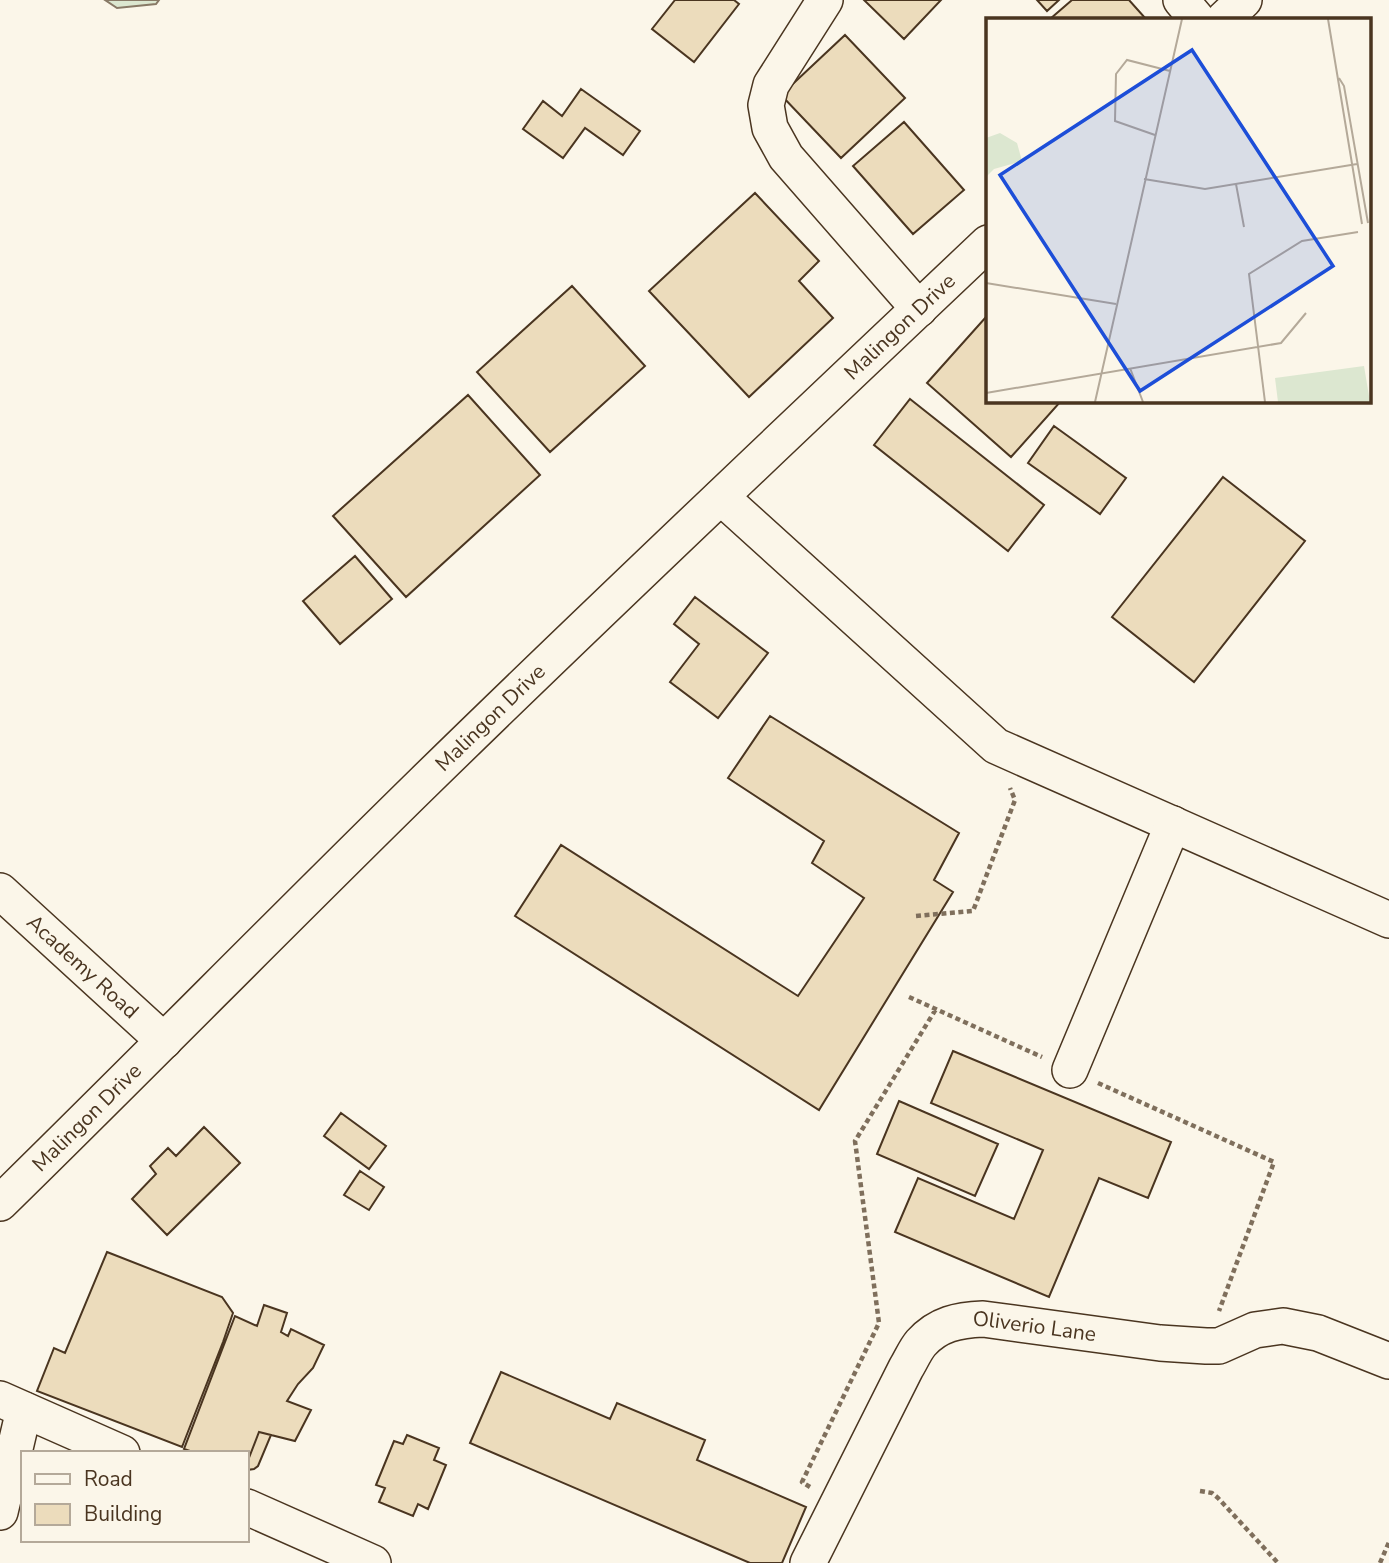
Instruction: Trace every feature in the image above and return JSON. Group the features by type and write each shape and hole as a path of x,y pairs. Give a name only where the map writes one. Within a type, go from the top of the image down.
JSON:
{"street":[{"path":"825,0 771,85 766,105 770,128 786,157 919,309"},
{"path":"1181,0 1196,18"},
{"path":"1225,18 1244,0"},
{"name":"Malingon Drive","path":"0,1203 423,783 986,245"},
{"path":"721,497 996,746 1389,920"},
{"path":"1070,1070 1173,824"},
{"name":"Academy Road","path":"0,891 164,1041"},
{"name":"Oliverio Lane","path":"808,1563 906,1368 920,1344 941,1326 961,1320 983,1319 1160,1343 1206,1346 1219,1346 1255,1330 1283,1326 1318,1332 1389,1362"},
{"path":"0,1512 12,1404 118,1451"},
{"path":"248,1507 373,1563"}],"path":[{"path":"916,916 972,911 1015,800 996,746"},
{"path":"839,1502 802,1482 878,1323 856,1142 936,1009"},
{"path":"1206,1346 1275,1162"},
{"path":"1200,1491 1212,1493 1218,1498 1278,1563"},
{"path":"1380,1563 1389,1542"}],"green space":[{"path":"105,0 159,0 156,4 117,8"}],"building":[{"path":"675,0 734,0 739,4 694,62 652,29"},
{"path":"864,0 941,0 904,39"},
{"path":"1037,0 1059,0 1047,11"},
{"path":"1072,0 1129,0 1145,18 1051,18"},
{"path":"845,35 905,98 841,158 781,95"},
{"path":"581,89 640,131 623,155 585,128 563,158 523,129 543,101 562,116"},
{"path":"904,122 964,190 913,234 853,166"},
{"path":"755,193 819,261 799,281 833,318 749,397 649,291"},
{"path":"572,286 645,366 550,452 477,372"},
{"path":"986,317 986,402 1060,402 1011,457 927,383"},
{"path":"468,395 540,475 406,597 333,516"},
{"path":"910,399 1044,505 1008,551 874,445"},
{"path":"1054,426 1126,478 1100,514 1028,463"},
{"path":"1223,477 1305,541 1194,682 1112,617"},
{"path":"355,556 392,599 340,644 303,601"},
{"path":"695,597 768,653 718,718 670,682 699,644 674,624"},
{"path":"770,716 959,833 934,880 953,892 819,1110 515,916 561,845 798,996 864,898 812,863 824,841 728,778"},
{"path":"953,1051 1171,1142 1148,1198 1099,1178 1049,1297 895,1232 918,1178 1014,1219 1043,1150 931,1103"},
{"path":"899,1101 998,1144 975,1196 877,1154"},
{"path":"341,1113 386,1146 369,1169 324,1136"},
{"path":"204,1127 240,1163 167,1235 132,1199 156,1174 150,1166 168,1148 176,1156"},
{"path":"360,1171 384,1187 369,1210 344,1195"},
{"path":"107,1252 222,1297 233,1313 182,1447 37,1391 54,1348 65,1353"},
{"path":"264,1305 287,1313 281,1332 288,1336 291,1329 324,1345 313,1368 287,1401 311,1410 295,1441 259,1432 248,1460 248,1451 184,1449 235,1316 257,1326"},
{"path":"501,1372 610,1419 617,1403 705,1440 697,1460 806,1507 782,1563 750,1563 470,1443"},
{"path":"259,1432 271,1435 258,1466 248,1470 248,1460"},
{"path":"407,1435 439,1448 434,1460 446,1465 428,1509 418,1504 413,1516 379,1502 385,1488 376,1485 394,1441 403,1444"}]}
